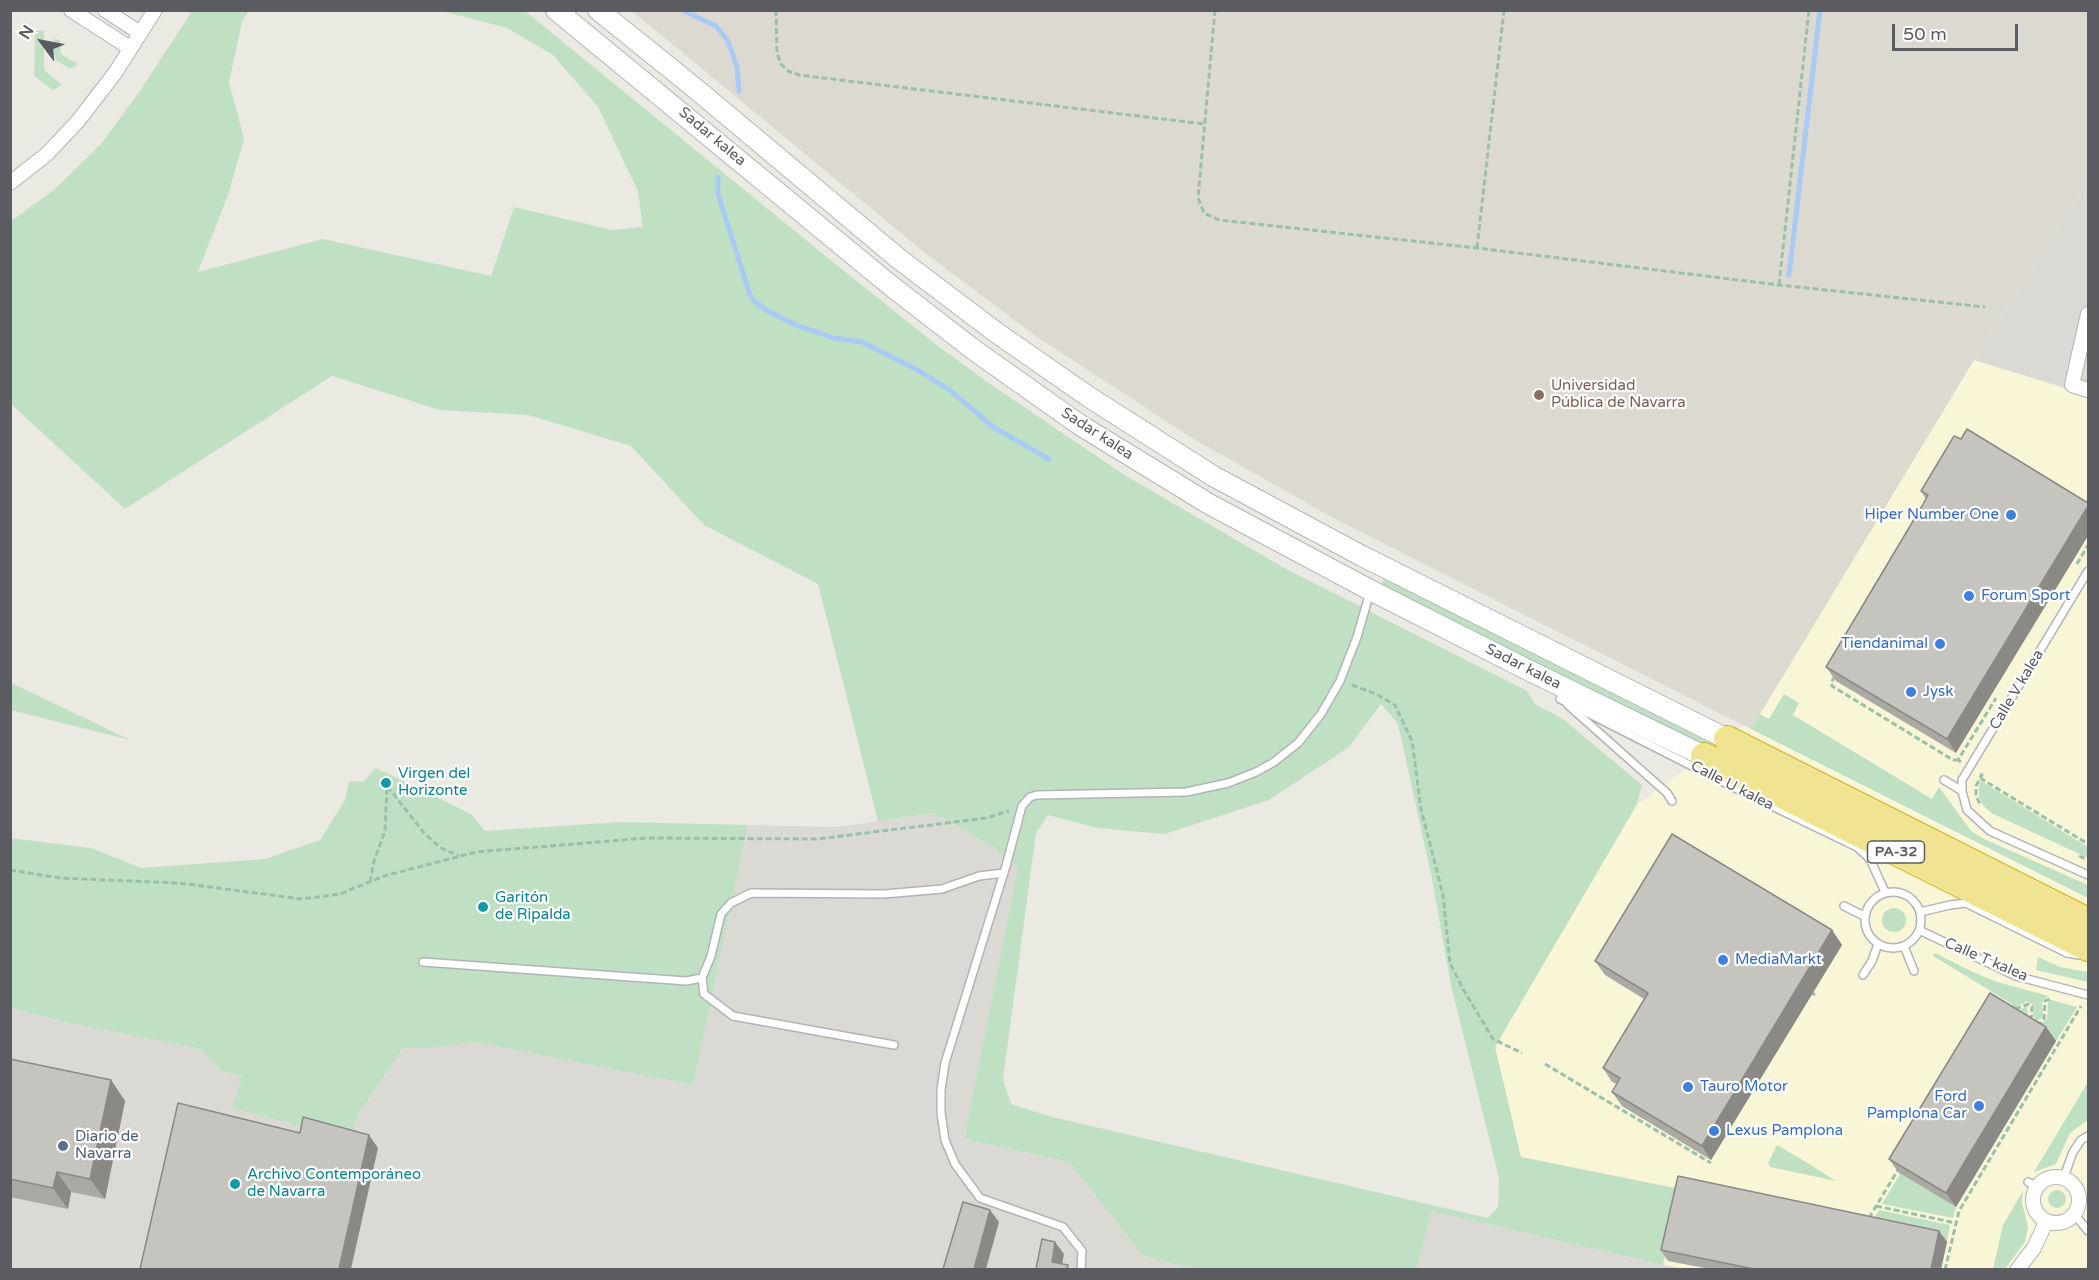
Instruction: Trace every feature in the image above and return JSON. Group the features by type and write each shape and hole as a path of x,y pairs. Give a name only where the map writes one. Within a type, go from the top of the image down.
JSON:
{"highway":[{"name":"PA-32","path":"1727,739 2088,921"},
{"name":"PA-32","path":"1704,756 2088,948"}],"street":[{"path":"71,10 130,48"},
{"path":"105,10 140,33"},
{"path":"10,183 47,154 78,121 115,73 154,10"},
{"name":"Sadar kalea","path":"556,10 890,285 974,350 1061,411 1209,504 1370,590 1704,756"},
{"name":"Sadar kalea","path":"598,10 899,259 997,333 1089,396 1213,476 1382,566 1727,739"},
{"path":"2088,314 2072,385 2088,390"},
{"path":"1370,590 1382,566"},
{"path":"2064,1177 2084,1193 2079,1208 2075,1215 2064,1222 2046,1222 2038,1216 2033,1202 2032,1185 2048,1178 2064,1177"},
{"path":"2017,1269 2034,1248 2046,1222"}],"lane":[{"name":"Calle V kalea","path":"1962,791 1962,780 2088,572"},
{"path":"1082,1269 1082,1251 1063,1227 980,1198 955,1164 945,1140 941,1113 941,1090 945,1063 1004,873 1022,806 1030,797 1036,795 1186,792 1228,783 1256,772 1298,743 1321,714 1340,681 1357,637 1370,590"},
{"name":"Calle U kalea","path":"1528,670 1667,792 1672,801"},
{"name":"Calle U kalea","path":"1560,699 1857,847 1869,859 1885,892"},
{"path":"1944,780 1962,791 1967,810 1990,831 2088,875"},
{"path":"894,1046 733,1016 704,994 702,978 711,956 721,914 732,903 751,893 884,894 942,889 979,876 1004,873"},
{"path":"1895,891 1911,898 1920,912 1919,930 1904,946 1886,947 1878,944 1868,933 1864,916 1875,897 1885,892 1895,891"},
{"path":"1920,912 1950,904 1966,903 2067,953 2088,957"},
{"path":"1844,906 1864,916"},
{"name":"Calle T kalea","path":"1919,930 2016,976 2088,996"},
{"path":"1863,975 1872,961 1878,944"},
{"path":"1904,946 1914,970"},
{"path":"423,962 687,981 702,978"},
{"path":"2064,1177 2073,1152 2081,1140 2088,1136"},
{"path":"2075,1215 2088,1230"}],"path":[{"path":"776,10 777,53 781,64 788,71 799,75 1204,124"},
{"path":"1215,10 1198,198 1204,213 1219,220 1985,307"},
{"path":"1477,248 1504,10"},
{"path":"1779,285 1809,10"},
{"path":"1836,674 1831,683 1832,686 1953,760 1958,760"},
{"path":"1340,681 1376,694 1395,705 1412,741 1421,809 1443,895 1450,963 1463,990 1493,1039 1522,1053"},
{"path":"1988,814 1976,796 1976,786 1981,777 2088,844"},
{"path":"370,882 374,861 385,831 387,786 424,834 441,848 459,856"},
{"path":"10,870 60,878 179,883 302,899 340,894 370,882 476,852 646,838 818,839 986,818 1022,806"},
{"path":"2078,856 2088,860"},
{"path":"2013,1010 2029,1004 2032,1007 2031,1020 2034,1023 2041,1023 2045,1015 2045,1001 2050,998 2060,999"},
{"path":"1945,1269 1959,1211 2083,1006 2071,1003"},
{"path":"1545,1064 1711,1163"},
{"path":"1868,1220 1899,1168"},
{"path":"1876,1206 1956,1222"}],"shaded area":[{"name":"Universidad Pública de Navarra","path":"632,11 2088,11 2088,181 1974,360 1751,729 1335,519 1192,438 1037,337 925,253"},
{"path":"2088,181 2088,395 1974,360"},
{"path":"1974,360 2088,395 2088,1269 1686,1270 1663,1265 1680,1189 1521,1157 1495,1047 1636,806 1760,714"},
{"path":"934,813 993,847 1018,867 964,1139 1069,1162 1143,1256 1202,1269 11,1269 10,1008 65,1022 201,1049 222,1072 242,1076 232,1108 351,1140 358,1115 403,1048 474,1042 693,1085 748,825 838,827"},
{"path":"1431,1211 1663,1265 1686,1269 1417,1270"}],"green space":[{"path":"249,10 242,22 229,82 244,139 228,195 198,272 323,239 491,276 514,207 612,230 643,227 638,191 598,107 553,55 507,28 442,11 525,11 828,258 938,346 990,384 1126,476 1288,570 1527,691 1535,704 1563,719 1642,785 1636,806 1495,1047 1521,1157 1680,1189 1663,1265 1431,1211 1417,1269 1202,1270 1143,1256 1069,1162 964,1139 1018,867 993,847 934,813 878,821 818,584 704,525 631,446 528,415 440,410 332,376 125,509 11,404 10,222 55,189 101,144 140,91 192,11","holes":["1381,704 1398,724 1431,874 1451,985 1499,1178 1498,1207 1488,1218 1052,1117 1011,1104 1003,1079 1036,833 1048,815 1097,828 1165,834 1269,800 1349,747"]},
{"path":"44,30 44,70 62,85 53,90 34,76 35,31"},
{"path":"53,39 60,40 61,54 78,64 70,69 55,59"},
{"path":"1385,577 2088,932 2088,940 1381,585"},
{"path":"11,684 16,685 130,740 11,710"},
{"path":"1784,694 1799,703 1793,715 1932,799 1939,787 1971,831 1984,839 2088,885 2088,898 1751,729 1760,714 1769,719"},
{"path":"376,768 471,814 485,831 620,822 748,825 693,1085 474,1042 438,1047 403,1048 358,1115 351,1140 232,1108 242,1076 222,1072 201,1049 65,1022 11,1008 10,838 91,848 141,868 265,859 320,840 345,800 349,781 363,782"},
{"path":"1981,781 2088,847 2088,858 1991,813 1979,797"},
{"path":"1894,908 1899,909 1905,915 1905,925 1899,931 1894,932 1889,931 1883,925 1882,920 1883,915 1889,909"},
{"path":"1935,953 1997,982 2049,996 2042,1003 2043,1017 2035,1020 2034,1006 2028,1001 2014,1008 2011,1007 2012,1004 1933,956"},
{"path":"2038,957 2060,967 2088,972 2088,982 2036,970"},
{"path":"2048,1001 2077,1007 2056,1041 2018,1011 2027,1006 2028,1018 2040,1025 2047,1019"},
{"path":"2088,1082 2088,1120 2070,1133 2056,1164 2034,1172"},
{"path":"1777,1145 1836,1181 1770,1167 1768,1163"},
{"path":"1900,1174 1956,1207 1953,1218 1882,1204"},
{"path":"2057,1190 2063,1193 2066,1199 2063,1205 2057,1208 2051,1205 2048,1199 2051,1193"},
{"path":"2023,1191 2022,1203 2028,1227 2025,1242 2005,1269 1993,1269 2003,1225"},
{"path":"1879,1210 1950,1225 1947,1242 1870,1225"}],"building":[{"path":"1967,429 2088,503 2088,506 1947,739 1826,667 1928,495 1921,491 1954,436 1961,439"},
{"name":"MediaMarkt","path":"1672,834 1832,930 1702,1146 1612,1092 1620,1078 1603,1068 1648,993 1595,961"},
{"name":"Ford Pamplona Car","path":"1990,993 2046,1027 1946,1193 1889,1159"},
{"name":"Diario de Navarra","path":"10,1059 111,1080 90,1179 57,1172 53,1188 10,1179"},
{"name":"Archivo Contemporáneo de Navarra","path":"178,1103 300,1133 303,1117 369,1135 339,1269 140,1269"},
{"path":"1678,1176 1939,1231 1931,1269 1754,1269 1661,1250"},
{"path":"963,1202 990,1210 974,1269 943,1269"},
{"path":"1042,1239 1055,1242 1052,1262 1068,1265 1067,1269 1036,1269"}],"waterway":[{"path":"682,10 716,26 728,41 737,67 739,91"},
{"path":"1789,275 1820,10"},
{"path":"718,177 718,194 751,298 764,309 796,325 834,338 862,342 916,369 951,391 993,427 1049,459"}],"place":[{"name":"Universidad Pública de Navarra","path":"1539,395"},
{"name":"Hiper Number One","path":"2011,515"},
{"name":"Forum Sport","path":"1969,596"},
{"name":"Tiendanimal","path":"1940,644"},
{"name":"Jysk","path":"1911,692"},
{"name":"Virgen del Horizonte","path":"386,783"},
{"name":"Garitón de Ripalda","path":"483,907"},
{"name":"MediaMarkt","path":"1723,960"},
{"name":"Tauro Motor","path":"1688,1087"},
{"name":"Ford Pamplona Car","path":"1979,1106"},
{"name":"Lexus Pamplona","path":"1714,1131"},
{"name":"Diario de Navarra","path":"63,1146"},
{"name":"Archivo Contemporáneo de Navarra","path":"235,1184"}]}
